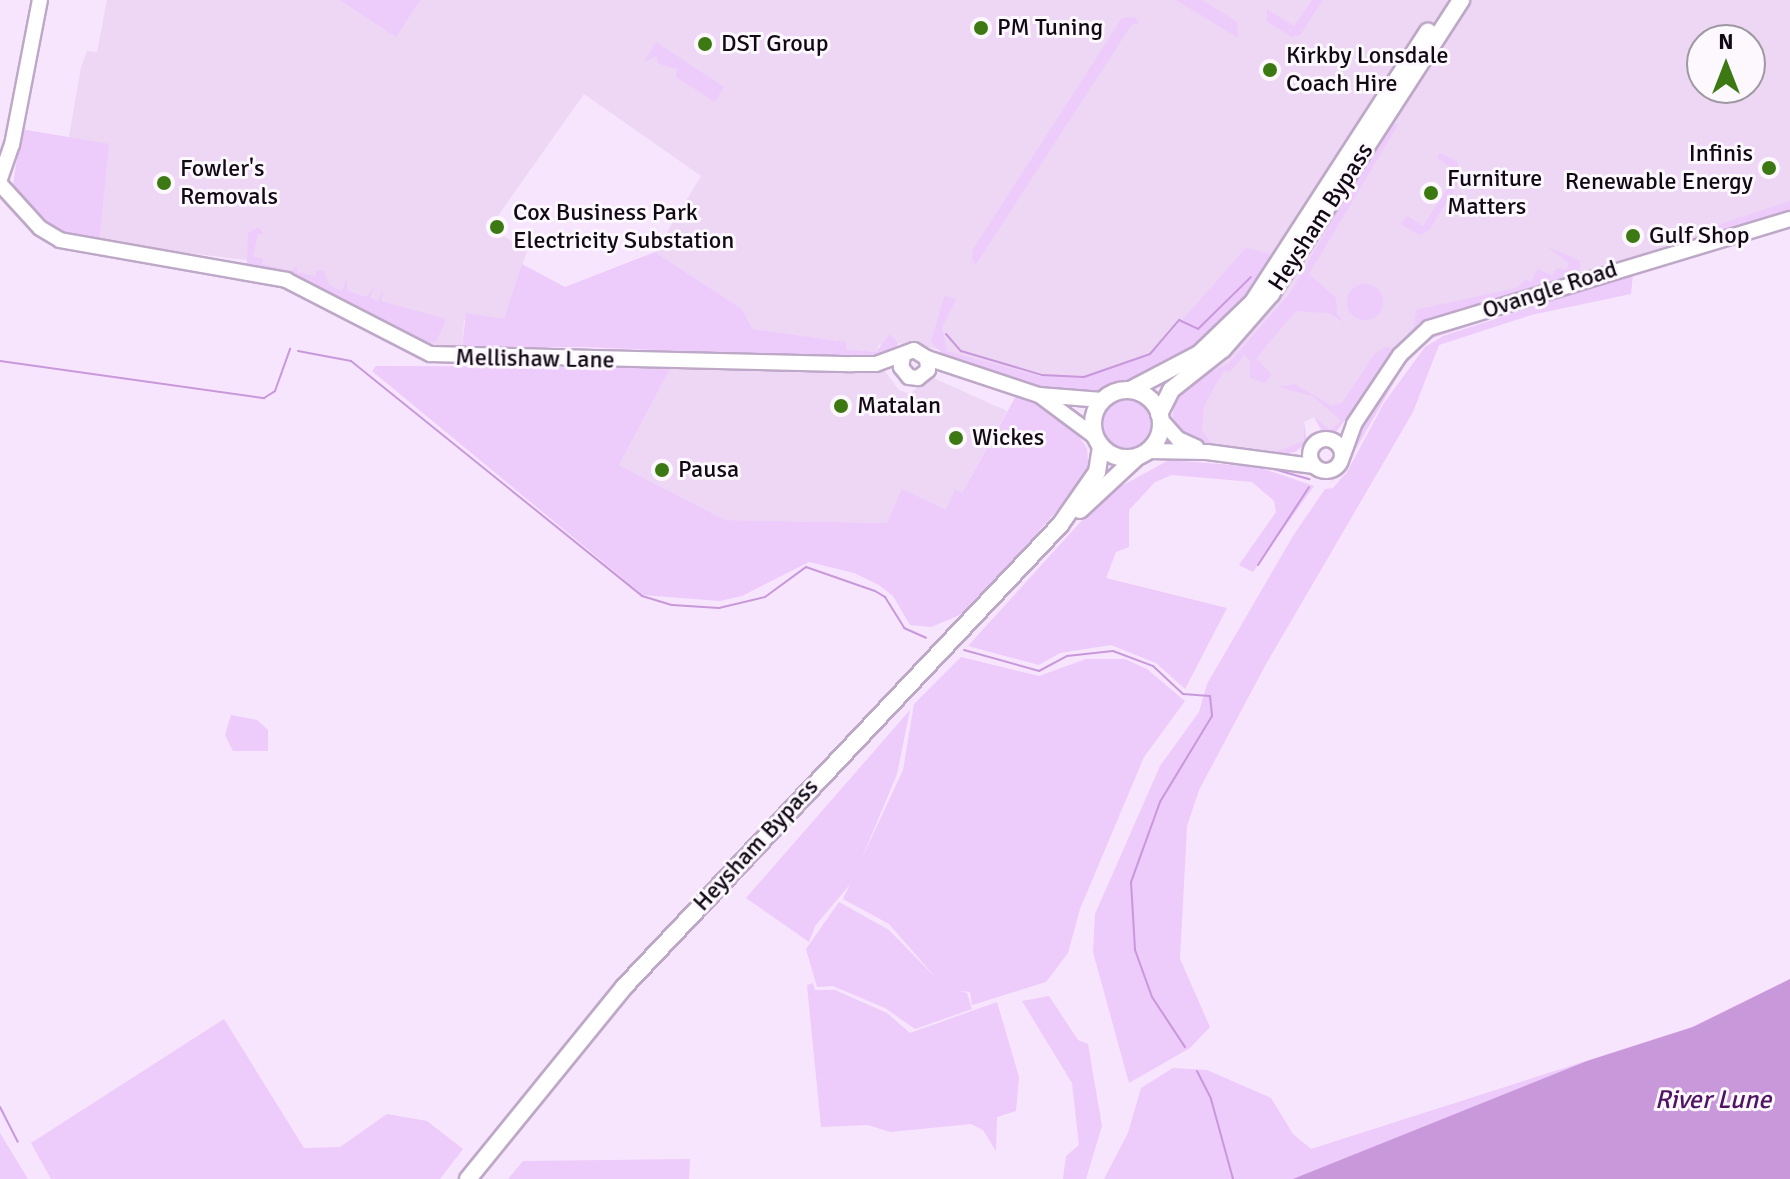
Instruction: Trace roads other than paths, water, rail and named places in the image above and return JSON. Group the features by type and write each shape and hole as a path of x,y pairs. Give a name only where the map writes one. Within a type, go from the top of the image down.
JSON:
{"highway":[{"name":"Heysham Bypass","path":"1130,390 1199,354 1253,302 1448,0"},
{"name":"Heysham Bypass","path":"1160,417 1171,390 1223,349 1271,294 1461,0"},
{"path":"1130,390 1148,397 1160,417 1159,438 1143,454 1117,458 1097,442 1093,417 1102,400 1130,390"},
{"name":"Heysham Bypass","path":"1060,525 1097,472 1097,442"},
{"name":"Heysham Bypass","path":"468,1179 624,987 1060,525 1143,454"}],"main road":[{"path":"0,182 12,145 40,0"},
{"name":"Mellishaw Lane","path":"0,182 40,228 60,240 286,280 430,354 903,364"},
{"name":"Ovangle Road","path":"1343,455 1354,424 1406,347 1429,328 1790,219"},
{"path":"958,370 914,378 903,364 914,350 958,370 1039,395 1102,400"},
{"path":"925,374 927,358"},
{"path":"1039,395 1097,442"},
{"path":"1160,417 1178,439 1207,452"},
{"name":"Ovangle Road","path":"1329,439 1354,424"},
{"path":"1143,454 1207,452 1332,470 1343,455 1329,439 1311,448 1267,459"},
{"path":"1311,448 1314,466"}],"water":[{"name":"River Lune","path":"1790,979 1790,1179 1293,1179 1587,1061 1693,1027"}],"waterway":[{"path":"946,334 961,351 1042,375 1084,377 1150,354 1179,320 1198,329 1251,277"},
{"path":"0,361 264,398 275,391 290,349"},
{"path":"298,351 351,361 642,596 672,605 719,608 765,597 806,567 875,591 885,597 904,628 926,638"},
{"path":"1270,468 1309,479"},
{"path":"1258,565 1309,487"},
{"path":"964,650 1039,671 1067,656 1113,651 1153,666 1183,694 1210,696 1212,716 1160,802 1131,882 1135,950 1152,997 1185,1047"},
{"path":"1197,1071 1211,1099 1233,1179"},
{"path":"0,1107 18,1142"}],"place":[{"name":"PM Tuning","path":"981,28"},
{"name":"DST Group","path":"705,44"},
{"name":"Kirkby Lonsdale Coach Hire","path":"1270,70"},
{"name":"Infinis Renewable Energy","path":"1769,168"},
{"name":"Fowler's Removals","path":"164,183"},
{"name":"Furniture Matters","path":"1431,193"},
{"name":"Cox Business Park Electricity Substation","path":"497,227"},
{"name":"Gulf Shop","path":"1633,236"},
{"name":"Matalan","path":"841,406"},
{"name":"Wickes","path":"956,438"},
{"name":"Pausa","path":"662,470"}]}
